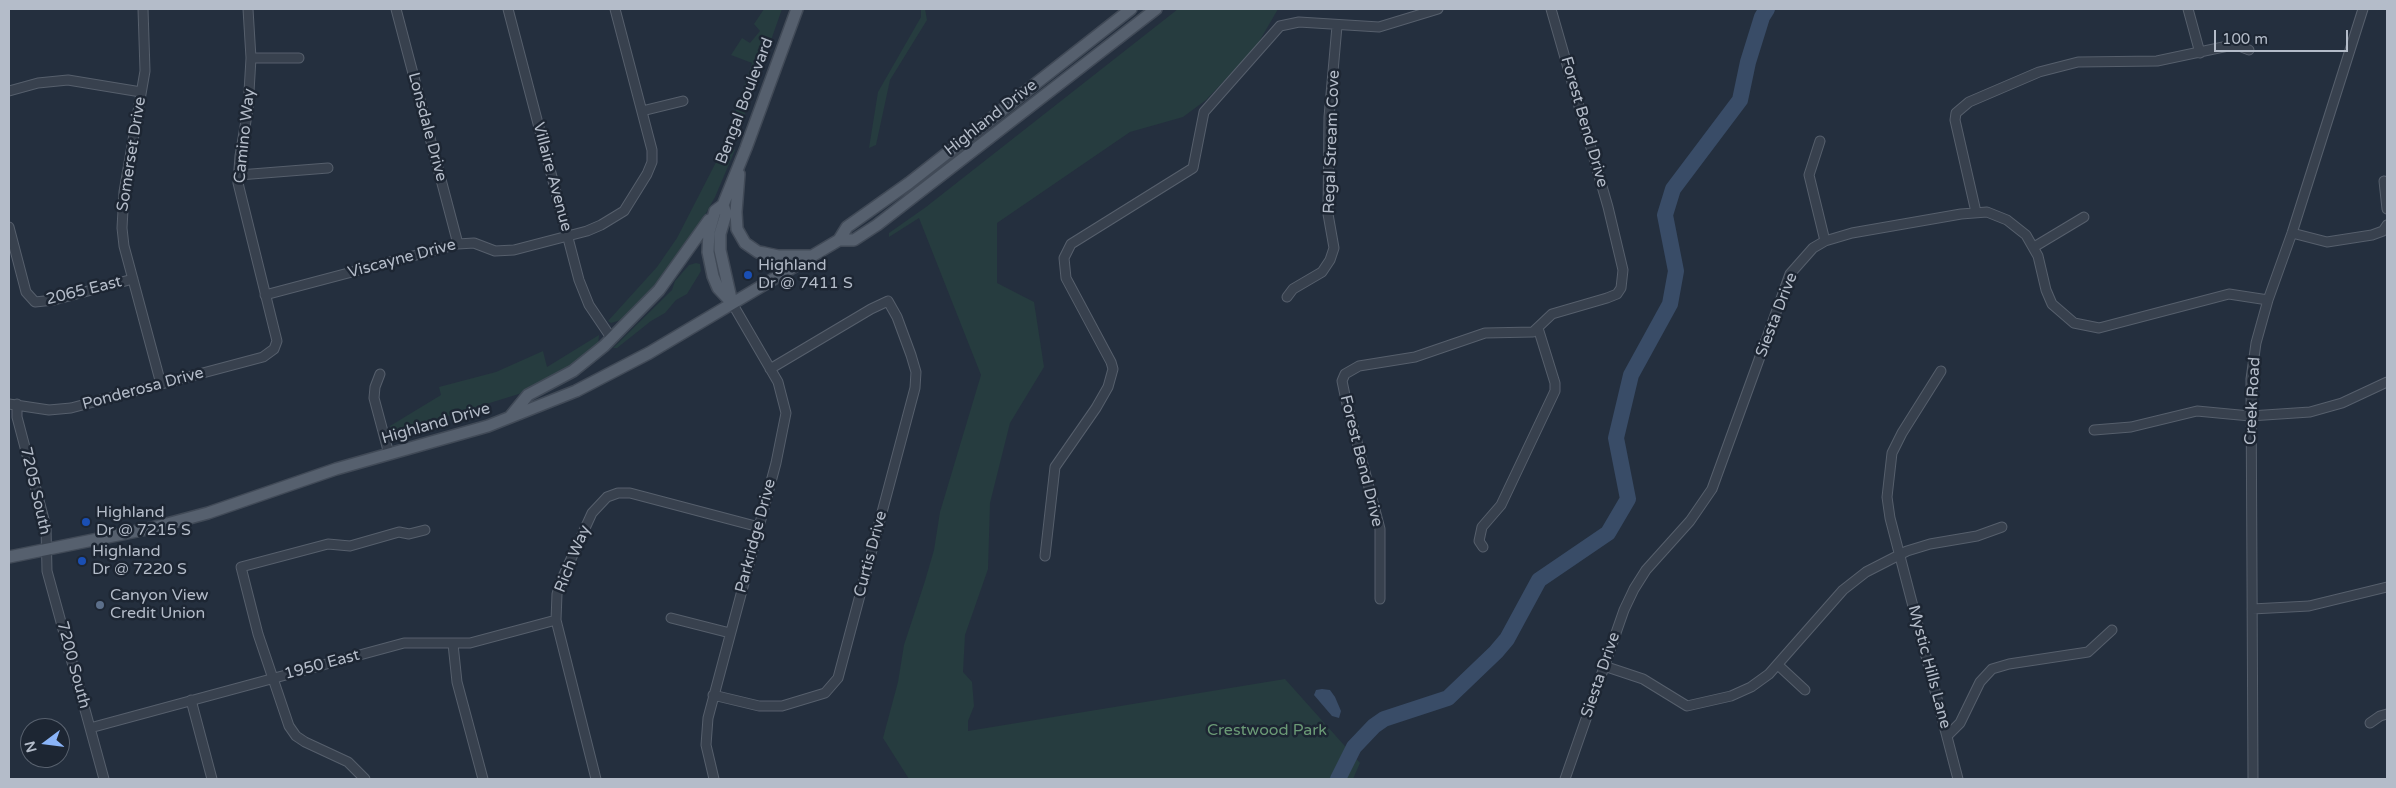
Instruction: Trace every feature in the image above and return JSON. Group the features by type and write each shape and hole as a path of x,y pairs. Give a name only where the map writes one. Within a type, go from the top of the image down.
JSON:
{"main road":[{"name":"Bengal Boulevard","path":"732,303 720,250 720,234 726,214 719,208 739,166 797,9"},
{"name":"Highland Drive","path":"9,557 169,524 336,469 509,419 600,379 839,240 847,227 909,183 1131,9"},
{"name":"Highland Drive","path":"839,240 854,240 897,211 1156,9"},
{"path":"739,166 736,212 738,229 745,243 758,252 778,256 812,256"},
{"path":"509,419 528,395 573,371 612,339 659,290 719,208"}],"street":[{"name":"Somerset Drive","path":"143,9 146,42 141,92 122,209 124,246 161,384"},
{"name":"Camino Way","path":"248,9 251,58 248,109 239,175 240,193 276,341 274,349"},
{"name":"Lonsdale Drive","path":"396,9 458,244"},
{"name":"Villaire Avenue","path":"508,9 583,292 612,339"},
{"name":"Viscayne Drive","path":"265,296 458,244 474,243 505,252 601,225 619,214 647,174 652,162 652,150 615,9"},
{"path":"1046,556 1055,467 1096,408 1108,387 1113,369 1066,278 1064,265 1067,250 1079,238 1193,168 1204,112 1274,31 1290,23 1379,27 1438,9"},
{"name":"Forest Bend Drive","path":"1380,599 1380,529 1346,400 1342,381 1345,374 1359,366 1415,357 1485,333 1524,333 1538,328 1552,314 1617,294 1623,281 1623,270 1598,172 1551,9"},
{"path":"2188,9 2200,53"},
{"name":"Creek Road","path":"2253,779 2250,379 2256,343 2268,300 2292,233 2363,9"},
{"name":"Regal Stream Cove","path":"1287,297 1294,289 1322,272 1330,260 1334,248 1328,214 1329,117 1337,26"},
{"path":"1976,212 1955,120 1956,113 1969,102 2039,72 2078,62 2157,61 2228,46 2239,46 2249,50"},
{"path":"251,58 299,58"},
{"path":"9,91 38,83 68,80 141,92"},
{"path":"642,111 683,101"},
{"path":"1820,141 1809,174 1825,241"},
{"path":"239,175 328,168"},
{"path":"2384,181 2387,209"},
{"name":"Siesta Drive","path":"1565,779 1624,610 1634,588 1658,555 1690,521 1712,489 1790,274 1803,256 1825,241 1852,233 1976,212 1987,212 2007,220 2026,235 2034,247 2052,304 2062,315 2074,323 2086,327 2099,328 2229,294 2268,300"},
{"path":"2034,247 2084,217"},
{"path":"2292,233 2327,242 2372,235 2383,231 2387,225"},
{"name":"2065 East","path":"9,227 26,292 35,302 54,300 133,279"},
{"name":"Curtis Drive","path":"713,695 759,706 782,706 824,693 838,678 915,388 916,372 911,355 898,317 888,301 871,308 770,369"},
{"name":"Parkridge Drive","path":"714,779 706,739 708,718 782,438 786,413 778,382 732,303"},
{"path":"1483,547 1479,541 1482,527 1501,505 1555,391 1555,383 1538,328"},
{"name":"Ponderosa Drive","path":"13,404 60,410 263,357 274,349"},
{"name":"Mystic Hills Lane","path":"1941,371 1902,433 1892,453 1887,497 1958,779"},
{"path":"380,374 375,387 374,398 389,454"},
{"path":"2094,430 2131,427 2197,410 2250,416 2310,412 2342,403 2387,382"},
{"name":"7205 South","path":"13,404 46,527 46,550"},
{"name":"Rich Way","path":"596,779 556,620 557,594 560,581 592,513 607,497 618,493 630,493 759,527"},
{"path":"1604,666 1643,679 1682,704 1693,706 1741,692 1760,681 1778,665 1843,590 1866,572 1900,554 1930,544 1977,536 2002,527"},
{"path":"365,779 348,762 296,736 284,716 274,678 258,634 241,567 328,544 350,546 399,532 410,534 425,530"},
{"name":"7200 South","path":"46,550 47,571 104,779"},
{"path":"2252,609 2309,606 2387,587"},
{"path":"671,618 730,633"},
{"name":"1950 East","path":"90,728 404,643 453,644 479,641 556,620"},
{"path":"1947,736 1960,723 1980,682 1992,669 2009,664 2088,652 2112,630"},
{"path":"453,644 458,682 484,779"},
{"path":"1778,665 1805,690"},
{"path":"191,700 212,779"},
{"path":"2370,723 2380,716 2387,714"}],"green space":[{"path":"764,9 782,9 733,148 735,150 715,197 701,222 657,286 643,297 624,319 611,323 608,321 657,267 677,238 730,135 735,113 752,63 731,55 742,38 750,43 760,31 754,24"},
{"path":"921,9 925,9 927,20 890,80 876,145 869,148 878,92 921,17"},
{"name":"Crestwood Park","path":"1178,9 1278,9 1256,47 1206,100 1183,117 1130,132 997,223 997,283 1034,302 1044,367 1010,423 990,503 988,569 965,635 963,672 972,682 974,706 968,721 968,731 1285,679 1360,763 1353,779 909,779 883,738 898,682 904,645 934,550 940,512 981,375 919,218 889,237 889,233 926,207"},
{"path":"700,264 701,271 687,294 676,300 665,313 651,321 617,348 613,348 672,290 675,281 689,265"},
{"path":"599,335 598,345 580,359 560,373 522,393 396,432 391,431 390,426 441,395 439,387 496,372 543,351 547,367"}],"water":[{"path":"1316,690 1330,690 1335,697 1341,711 1339,718 1332,716 1314,695"}],"waterway":[{"path":"1338,779 1354,747 1374,726 1384,719 1448,698 1496,652 1507,639 1539,580 1608,533 1628,499 1616,438 1631,375 1670,304 1676,271 1665,215 1673,189 1740,100 1748,62 1762,17 1767,9"}],"place":[{"name":"Highland Dr @ 7411 S","path":"748,275"},
{"name":"Highland Dr @ 7215 S","path":"86,522"},
{"name":"Highland Dr @ 7220 S","path":"82,561"},
{"name":"Canyon View Credit Union","path":"100,605"}]}
